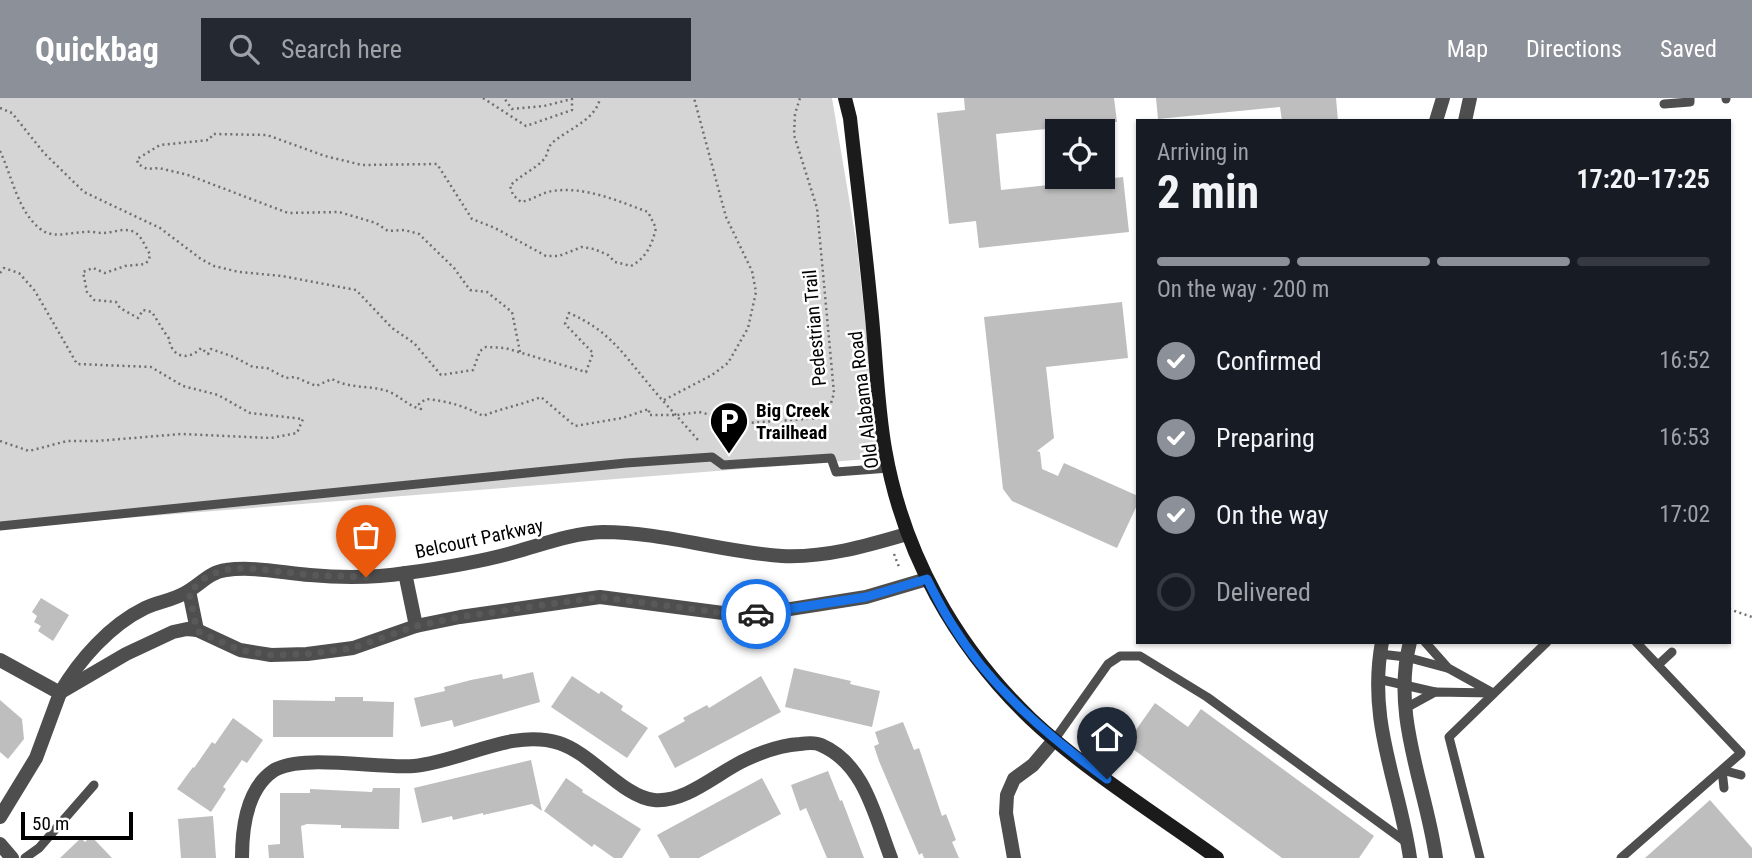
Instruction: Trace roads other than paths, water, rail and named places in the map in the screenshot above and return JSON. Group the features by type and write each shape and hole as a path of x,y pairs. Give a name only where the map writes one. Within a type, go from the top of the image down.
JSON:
{"main road":[{"name":"Old Alabama Road","path":"845,98 850,118 889,468 907,534 927,579 953,627 968,648 1031,719 1217,858"}],"street":[{"path":"1437,119 1443,98"},
{"path":"1465,119 1470,98"},
{"name":"Belcourt Parkway","path":"0,817 36,758 60,693 73,671 113,631 145,608 189,592 205,578 222,570 247,568 341,577 405,573 513,553 545,543 600,532 652,536 746,552 800,556 852,550 907,534"},
{"path":"405,573 416,626"},
{"path":"0,660 60,693 173,632 187,629 240,650 271,655 307,654 353,648 416,626 460,617 600,597 746,616 866,597 927,579"},
{"path":"189,592 197,631"},
{"path":"1409,644 1406,657 1404,709 1436,858"},
{"path":"1381,648 1378,679 1381,734 1410,858"},
{"path":"91,652 103,668"},
{"path":"1014,858 1006,813 1007,795 1014,779 1033,765 1055,738"},
{"path":"242,858 242,835 258,785 275,770 312,762 416,766 517,741 544,740 573,749 640,797 655,800 668,799 689,791 745,760 778,747 819,744 846,760 859,777 891,858"},
{"path":"0,844 12,858"}],"lane":[{"path":"1664,104 1690,102 1690,98"},
{"path":"0,526 626,463 712,457 723,466 831,458 836,472 889,468"},
{"path":"1427,644 1448,668"},
{"path":"1480,857 1449,737 1544,644"},
{"path":"1621,858 1741,753 1638,644"},
{"path":"1381,648 1448,668 1493,693"},
{"path":"1658,665 1672,652"},
{"path":"1055,738 1108,664 1121,656 1140,656 1207,697 1406,842"},
{"path":"1378,679 1435,692 1493,693"},
{"path":"1404,709 1435,692"},
{"path":"1722,770 1741,775"},
{"path":"1722,770 1724,788"},
{"path":"25,858 39,848 94,785"}],"place":[{"name":"Big Creek Trailhead","path":"729,455"}]}
